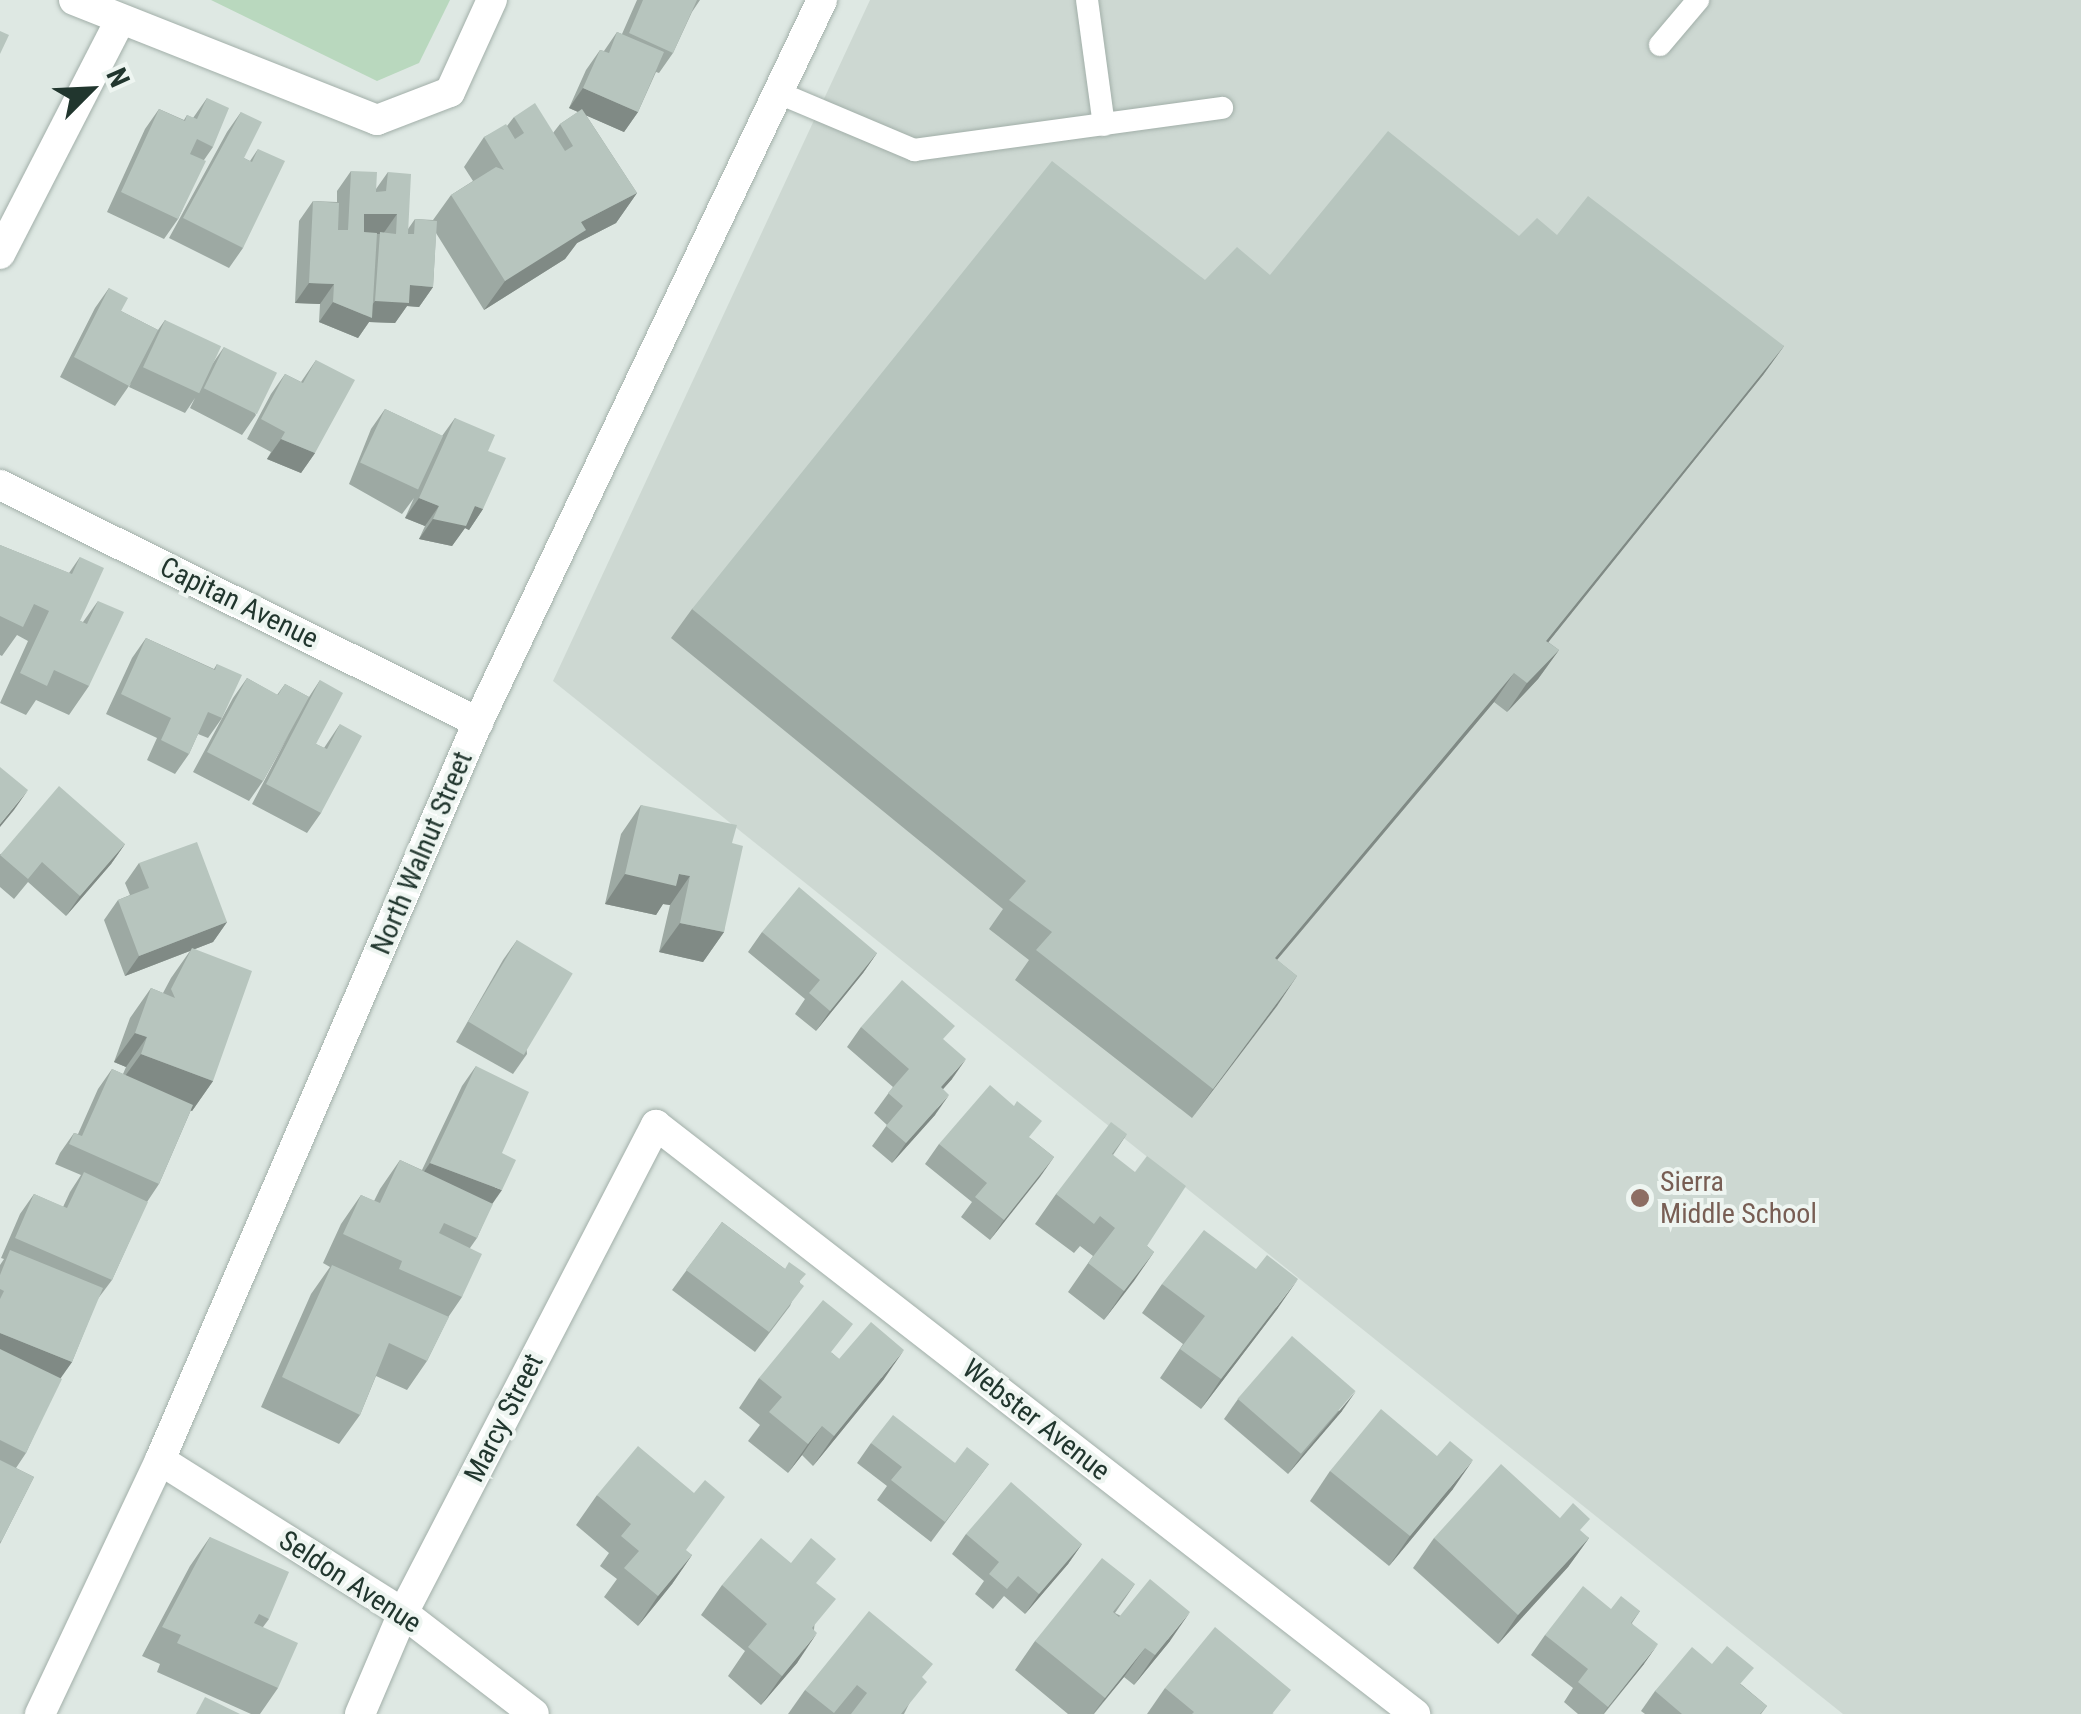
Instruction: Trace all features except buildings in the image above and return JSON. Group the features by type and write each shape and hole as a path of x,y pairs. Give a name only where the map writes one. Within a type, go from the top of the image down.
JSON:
{"street":[{"path":"74,0 377,120 450,92 492,0"},
{"name":"North Walnut Street","path":"40,1714 160,1460 478,722 822,0"},
{"path":"0,254 120,21"},
{"name":"Capitan Avenue","path":"0,485 478,722"},
{"name":"Marcy Street","path":"360,1714 402,1613 656,1125"},
{"name":"Webster Avenue","path":"656,1125 1415,1714"},
{"name":"Seldon Avenue","path":"160,1460 402,1613 534,1714"}],"lane":[{"path":"1088,0 1104,125"},
{"path":"1660,45 1698,0"},
{"path":"780,93 914,150 1222,108"}],"shaded area":[{"name":"Sierra Middle School","path":"870,0 2081,0 2081,1714 1843,1714 553,681"}],"green space":[{"path":"211,0 450,0 419,63 377,81"}],"place":[{"name":"Sierra Middle School","path":"1640,1198"}]}
